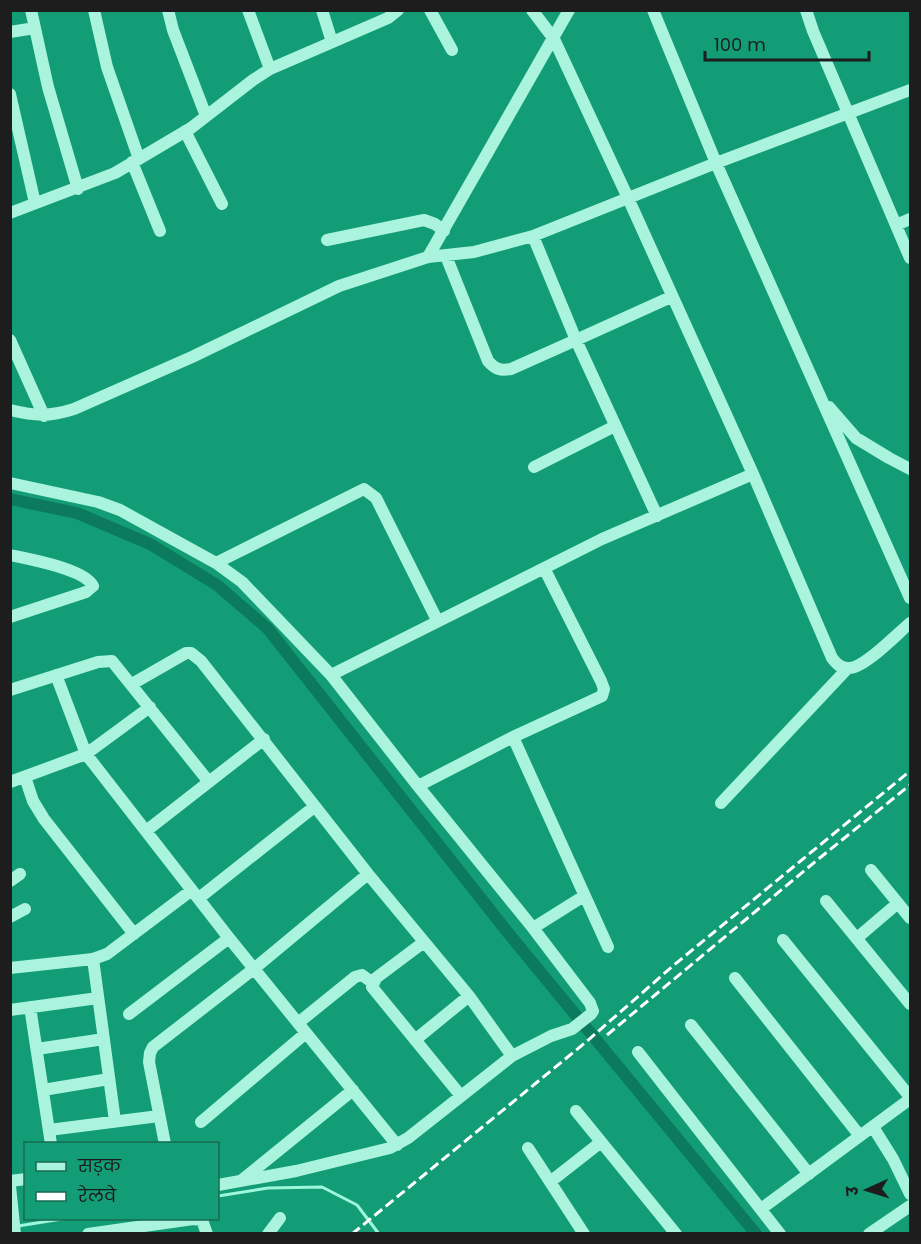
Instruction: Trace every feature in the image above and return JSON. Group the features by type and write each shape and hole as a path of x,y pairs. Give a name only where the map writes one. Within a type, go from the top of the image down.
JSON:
{"street":[{"path":"31,10 48,87 78,189"},
{"path":"94,10 107,67 135,161 160,231"},
{"path":"168,10 173,30 206,116"},
{"path":"248,10 270,69"},
{"path":"322,10 332,42"},
{"path":"10,213 107,177 185,131 270,69 388,18 398,10"},
{"path":"430,10 452,50"},
{"path":"532,10 554,39 628,198 753,474 832,658 847,669"},
{"path":"428,257 569,10"},
{"path":"653,10 716,163 910,598"},
{"path":"806,10 910,258"},
{"path":"10,32 35,28"},
{"path":"10,410 44,416 74,409 182,362 339,286 428,257 474,252 533,236 716,163 910,90"},
{"path":"10,94 35,203"},
{"path":"185,131 222,204"},
{"path":"896,225 910,219"},
{"path":"327,240 424,220 444,231"},
{"path":"533,236 576,340 657,516"},
{"path":"446,256 488,361 494,367 502,370 511,369 671,297"},
{"path":"10,340 44,416"},
{"path":"819,395 856,438 910,469"},
{"path":"534,467 615,426"},
{"path":"331,675 602,539 753,474"},
{"path":"10,483 98,502 120,510 216,563 242,582 331,675 533,928 590,1003 593,1011 572,1029 551,1036 512,1056 397,1145 306,1168 219,1185"},
{"path":"216,563 364,489 376,498 437,620"},
{"path":"10,555 81,575 89,579 93,586 86,592 10,618"},
{"path":"418,786 513,737 602,696 604,689 544,568"},
{"path":"722,803 847,669 861,664 910,623"},
{"path":"132,684 186,654 191,653 201,661 264,739 314,807 469,996 512,1056"},
{"path":"10,690 106,660 112,661 209,782"},
{"path":"56,675 86,754 229,938 397,1145"},
{"path":"10,782 86,754 150,706"},
{"path":"513,737 608,947"},
{"path":"146,831 264,739"},
{"path":"24,777 33,801 44,819 134,934"},
{"path":"10,968 93,959 115,950 134,934 195,894 314,807"},
{"path":"871,870 910,918"},
{"path":"165,1142 149,1062 153,1047 255,968 368,874"},
{"path":"533,928 584,896"},
{"path":"826,901 910,1004"},
{"path":"857,938 898,903"},
{"path":"10,917 25,909"},
{"path":"129,1014 229,938"},
{"path":"761,1209 910,1098 783,940"},
{"path":"424,942 376,978 374,991 461,1096"},
{"path":"93,959 115,1121"},
{"path":"298,1023 355,977 362,975 374,982"},
{"path":"735,978 860,1136"},
{"path":"415,1040 469,996"},
{"path":"10,1010 98,998"},
{"path":"30,1007 51,1142"},
{"path":"691,1025 809,1174"},
{"path":"201,1122 306,1033"},
{"path":"37,1049 104,1039"},
{"path":"638,1052 780,1233"},
{"path":"43,1090 109,1079"},
{"path":"241,1181 353,1090"},
{"path":"576,1111 676,1233"},
{"path":"49,1130 159,1116"},
{"path":"873,1127 893,1159 910,1194"},
{"path":"550,1182 601,1142"},
{"path":"528,1148 584,1233"},
{"path":"10,1186 16,1216 15,1233"},
{"path":"869,1233 910,1206"},
{"path":"268,1233 280,1218"},
{"path":"88,1233 187,1220"}],"waterway":[{"path":"10,499 77,513 150,544 217,585 268,629 509,934 756,1234"},
{"path":"219,1196 268,1188 322,1187 357,1205 379,1234"},
{"path":"18,1226 56,1220"}],"railway":[{"path":"352,1234 910,771"},
{"path":"607,1035 910,785"}]}
